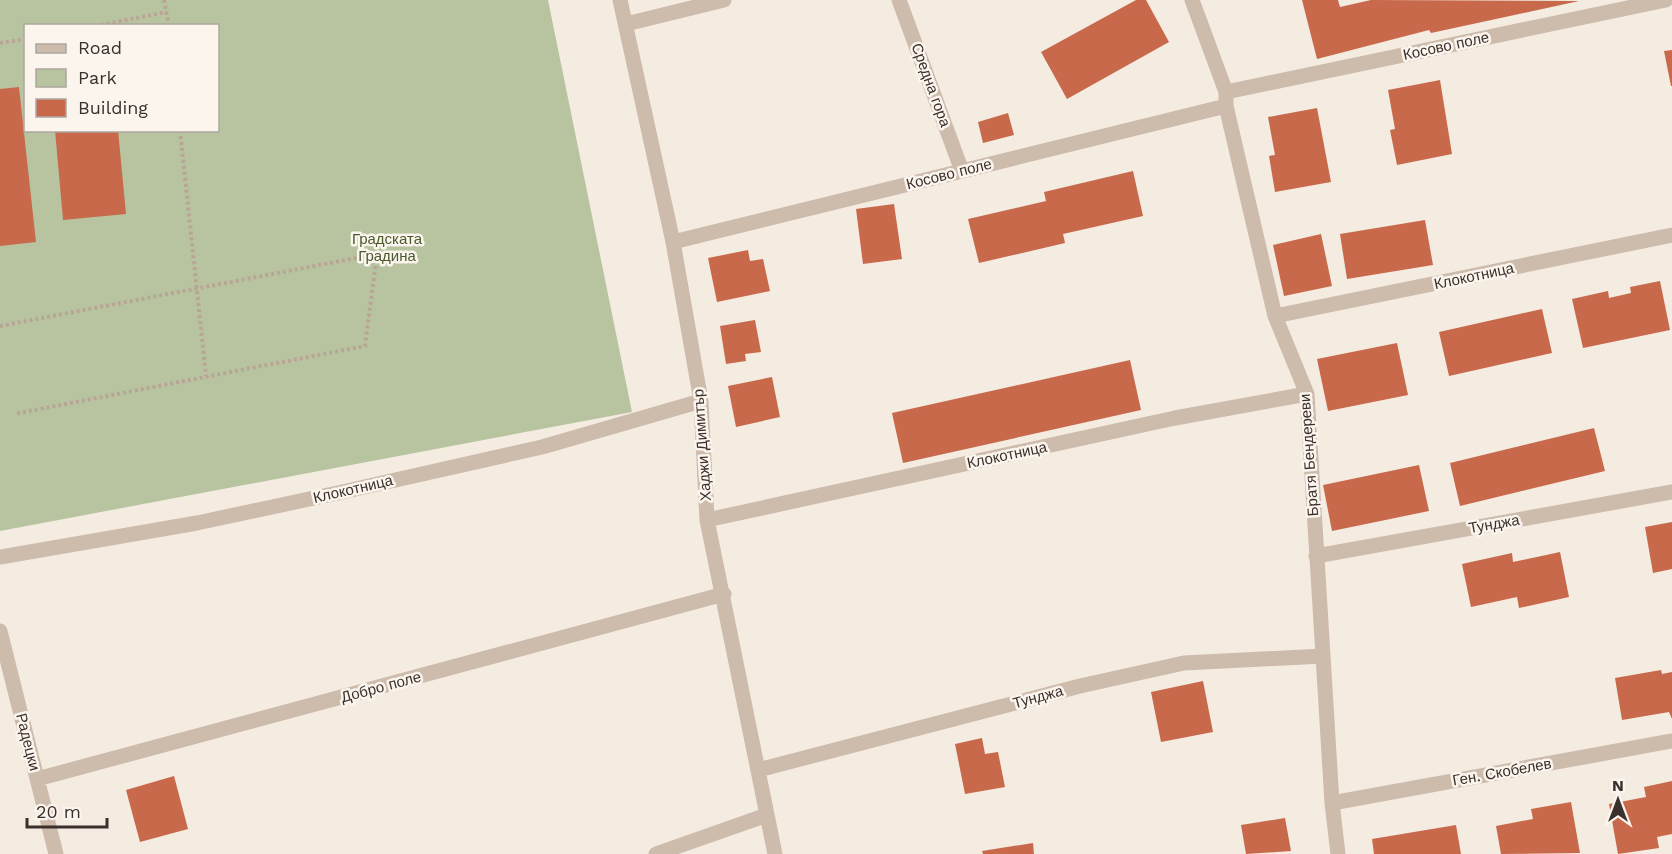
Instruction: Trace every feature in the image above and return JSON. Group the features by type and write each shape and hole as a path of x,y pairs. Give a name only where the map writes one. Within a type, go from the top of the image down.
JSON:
{"street":[{"name":"Хаджи Димитър","path":"620,0 673,242 701,401 707,520 724,594 775,854"},
{"path":"626,24 724,0"},
{"name":"Средна гора","path":"899,0 962,171"},
{"name":"Братя Бендереви","path":"1192,0 1226,99 1275,316 1307,394 1332,803 1338,854"},
{"name":"Косово поле","path":"673,242 962,171 1226,99 1666,0"},
{"name":"Клокотница","path":"1275,316 1672,235"},
{"name":"Клокотница","path":"707,520 1175,418 1307,394"},
{"name":"Клокотница","path":"0,557 197,523 542,447 701,401"},
{"name":"Тунджа","path":"1316,556 1672,492"},
{"name":"Добро поле","path":"37,779 724,594"},
{"name":"Радецки","path":"0,631 56,854"},
{"name":"Тунджа","path":"758,770 1080,686 1184,663 1323,657"},
{"name":"Ген. Скобелев","path":"1332,803 1672,741"},
{"path":"656,854 767,815"}],"path":[{"path":"164,0 169,24"},
{"path":"105,24 167,12"},
{"path":"0,44 24,39"},
{"path":"180,132 206,376"},
{"path":"0,326 377,254 365,346 14,414"}],"green space":[{"name":"Градската Градина","path":"0,0 548,0 632,412 0,531"}],"building":[{"path":"1136,0 1146,0 1169,42 1067,99 1041,52"},
{"path":"1302,0 1338,0 1340,7 1371,0 1579,1 1431,33 1429,30 1317,59"},
{"path":"1672,50 1672,86 1671,86 1664,51"},
{"path":"1440,80 1452,154 1397,165 1390,130 1395,129 1388,90"},
{"path":"19,87 36,242 0,246 0,89"},
{"path":"1317,108 1331,182 1275,192 1269,156 1275,155 1268,117"},
{"path":"1008,113 1014,135 983,143 978,122"},
{"path":"55,132 118,132 126,214 63,220"},
{"path":"1133,171 1143,216 1063,234 1065,243 979,263 968,219 1046,201 1044,192"},
{"path":"894,204 902,259 863,264 856,209"},
{"path":"1425,220 1433,265 1347,279 1340,234"},
{"path":"1321,234 1332,286 1284,296 1273,245"},
{"path":"748,250 750,261 763,259 770,291 717,302 708,258"},
{"path":"1660,281 1670,330 1583,348 1572,299 1608,291 1609,298 1631,293 1630,287"},
{"path":"1542,309 1552,353 1449,376 1439,332"},
{"path":"755,320 761,352 745,354 746,361 726,364 720,326"},
{"path":"1397,343 1408,395 1328,411 1317,359"},
{"path":"1130,360 1141,410 903,463 892,413"},
{"path":"772,377 780,417 736,427 728,386"},
{"path":"1594,428 1605,471 1460,506 1450,463"},
{"path":"1419,465 1429,511 1332,531 1323,485"},
{"path":"1672,522 1672,569 1653,573 1645,527"},
{"path":"1560,552 1569,597 1519,608 1517,597 1471,607 1462,564 1512,553 1513,562"},
{"path":"1661,670 1662,674 1672,672 1672,719 1669,712 1622,720 1615,678"},
{"path":"1203,681 1213,732 1161,742 1151,692"},
{"path":"982,738 985,754 998,752 1005,787 965,794 955,744"},
{"path":"174,776 188,829 140,842 126,790"},
{"path":"1672,781 1672,834 1657,837 1659,848 1618,854 1609,804 1646,797 1644,787"},
{"path":"1571,802 1580,853 1501,854 1496,826 1533,819 1531,809"},
{"path":"1285,818 1291,851 1246,854 1241,825"},
{"path":"1456,825 1461,854 1374,854 1372,839"},
{"path":"1033,843 1034,854 983,854 982,851"}]}
